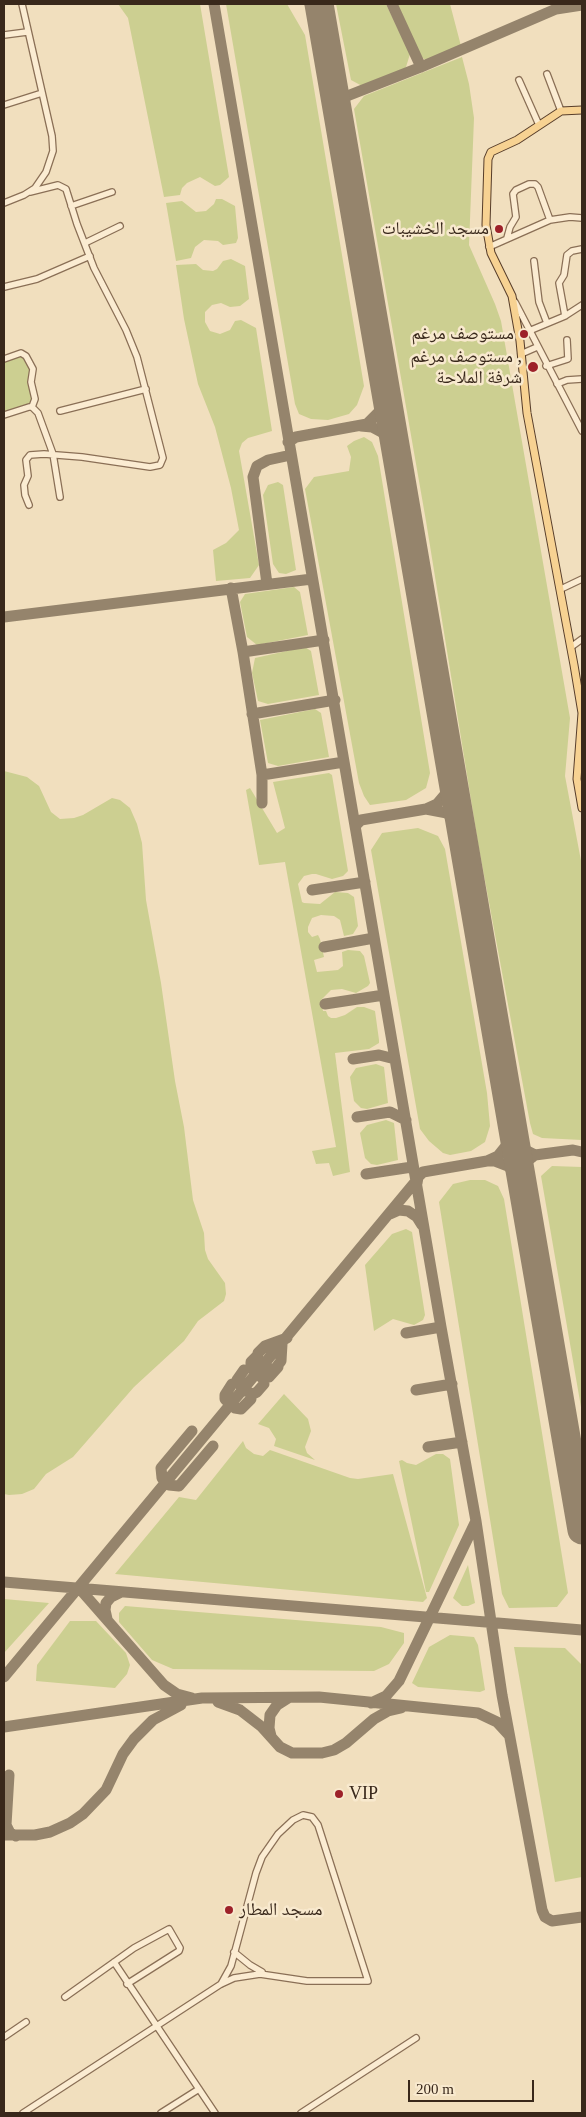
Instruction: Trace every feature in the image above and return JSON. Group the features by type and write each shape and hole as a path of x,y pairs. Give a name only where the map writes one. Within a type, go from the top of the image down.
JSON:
{"main road":[{"path":"582,110 561,111 517,140 494,150 489,156 486,225 489,247 512,296 521,354 526,413 561,589 582,713 577,779 582,808"}],"street":[{"path":"22,4 52,136 53,151 46,172 30,192"},
{"path":"4,34 27,32"},
{"path":"547,74 561,111"},
{"path":"519,80 539,125"},
{"path":"4,105 42,93"},
{"path":"507,238 510,227 516,217 513,194 516,190 529,184 536,184 538,187 550,220"},
{"path":"4,202 30,192 61,185 66,189 90,256 137,357 163,458 160,465 150,467 82,456 30,455 27,458 28,476 24,490 29,505"},
{"path":"72,206 112,192"},
{"path":"489,247 550,220 570,217 582,218"},
{"path":"85,243 120,226"},
{"path":"565,316 560,283 564,275 567,255 572,251 582,249"},
{"path":"4,287 37,279 90,256"},
{"path":"534,262 539,302 547,323"},
{"path":"512,296 546,366 579,420 582,431"},
{"path":"529,331 565,316 582,305"},
{"path":"546,366 568,359 568,340"},
{"path":"521,354 537,347"},
{"path":"4,359 21,353 26,356 33,369 31,382 35,399 32,407"},
{"path":"556,384 567,380 582,379"},
{"path":"60,411 146,389"},
{"path":"4,415 32,407"},
{"path":"32,407 38,413 52,454 60,497"},
{"path":"561,589 582,579"},
{"path":"571,648 582,639"},
{"path":"23,2113 221,1984 241,1976 267,1974 307,1981 368,1981 318,1825 312,1817 303,1815 297,1817 278,1834 266,1851 256,1873 231,1966 221,1984"},
{"path":"65,1997 114,1962 165,1930 170,1930 180,1948 179,1951 127,1984"},
{"path":"234,1952 244,1962 267,1974"},
{"path":"114,1962 214,2113"},
{"path":"241,1976 244,1962"},
{"path":"4,2036 26,2022"},
{"path":"301,2113 416,2038"},
{"path":"161,2113 199,2089"},
{"path":"34,2106 38,2113"}],"green space":[{"path":"118,4 200,4 229,177 220,185 215,186 200,177 187,183 182,188 180,195 164,197 128,18"},
{"path":"226,4 287,4 305,35 364,386 357,405 349,414 328,420 311,419 299,414 295,404"},
{"path":"336,4 386,4 410,54 406,67 402,71 364,87 351,80"},
{"path":"395,4 450,4 461,46 432,59 426,60 419,56"},
{"path":"462,57 469,84 474,118 469,245 501,321 570,718 565,776 582,866 582,1140 542,1138 533,1134 530,1123 478,843 426,521 354,109 364,96"},
{"path":"216,199 222,199 235,206 238,238 236,243 223,245 218,241 204,240 195,247 191,258 176,261 166,203 182,201 196,212 206,211 214,204"},
{"path":"231,259 245,266 249,299 240,306 230,307 221,303 212,305 205,312 205,322 210,331 220,334 230,330 235,321 241,320 256,328 272,431 248,438 242,443 239,451 259,565 250,578 216,581 213,550 226,543 239,530 231,488 215,427 198,384 184,319 176,265 196,264 203,270 213,271 223,261"},
{"path":"21,353 33,369 35,395 32,407 4,415 4,359"},
{"path":"364,437 372,442 378,456 430,773 426,788 406,800 370,805 359,783 305,489 314,477 349,471 351,457 347,446"},
{"path":"278,482 283,485 296,570 286,574 279,573 273,564 263,495 268,485"},
{"path":"294,587 300,592 308,635 257,645 247,637 240,602 245,594"},
{"path":"305,647 311,651 319,695 268,704 258,701 252,673 255,658"},
{"path":"315,709 321,713 329,757 278,766 268,763 260,720"},
{"path":"4,771 27,777 39,786 51,812 60,819 83,815 112,798 120,800 130,808 137,824 142,843 146,900 184,1127 193,1200 204,1233 205,1250 208,1259 225,1283 226,1294 224,1301 198,1321 184,1341 134,1387 73,1457 46,1474 34,1489 22,1494 9,1495 4,1494"},
{"path":"329,773 332,775 348,871 343,876 332,879 316,874 304,876 298,884 302,902 304,903 320,904 335,892 348,893 354,897 358,926 353,934 344,936 340,920 334,916 321,915 312,918 308,932 312,937 318,935 320,939 324,957 314,960 317,972 338,970 343,966 342,952 348,950 360,951 364,956 370,983 368,986 356,993 342,989 331,990 321,1000 323,1011 326,1011 331,1018 345,1015 357,1007 364,1007 375,1011 379,1040 379,1043 369,1049 335,1053 350,1172 333,1176 329,1163 316,1164 312,1151 336,1147 285,862 259,865 246,790 250,788 277,833 285,828 273,782"},
{"path":"418,828 438,836 445,849 487,1093 490,1126 485,1142 471,1151 450,1155 443,1153 429,1141 420,1129 371,850 382,833"},
{"path":"376,1064 384,1067 388,1103 367,1109 361,1108 354,1101 350,1077 356,1068"},
{"path":"386,1120 394,1123 398,1160 377,1165 371,1164 365,1158 360,1133 367,1125"},
{"path":"552,1166 582,1167 582,1413 541,1176"},
{"path":"470,1180 485,1180 498,1186 504,1199 568,1593 557,1607 509,1608 502,1594 439,1202 453,1184"},
{"path":"406,1229 412,1232 425,1315 423,1320 414,1325 393,1319 374,1331 365,1265 392,1234"},
{"path":"284,1394 308,1419 311,1431 305,1447 307,1453 315,1460 274,1446 276,1439 269,1428 258,1424"},
{"path":"243,1441 246,1448 254,1454 263,1456 270,1450 350,1478 358,1479 393,1474 427,1598 423,1602 115,1574 179,1497 196,1500"},
{"path":"436,1454 443,1454 450,1459 459,1525 429,1592 426,1592 399,1461 402,1460 416,1465"},
{"path":"468,1565 475,1603 462,1606 453,1598"},
{"path":"4,1599 49,1603 4,1653"},
{"path":"125,1606 381,1627 404,1633 404,1643 389,1664 374,1671 173,1669 152,1660 119,1622 119,1613"},
{"path":"70,1621 96,1621 126,1653 130,1665 127,1674 115,1688 36,1681 37,1665"},
{"path":"450,1635 474,1637 478,1645 485,1690 480,1692 418,1687 412,1683 429,1647"},
{"path":"514,1647 565,1648 582,1665 582,1877 555,1882"}],"taxiway":[{"path":"214,4 476,1521 502,1695 542,1910 545,1917 552,1921 582,1917"},
{"path":"310,4 321,16"},
{"path":"392,4 421,67"},
{"path":"337,100 421,67 556,9 582,5"},
{"path":"288,442 296,437 367,424 379,412 387,389"},
{"path":"361,426 372,427 385,434 397,451"},
{"path":"267,584 253,477 257,466 268,460 291,455"},
{"path":"4,617 312,579"},
{"path":"231,588 262,775 262,803"},
{"path":"243,652 324,640"},
{"path":"252,714 335,700"},
{"path":"262,775 344,762"},
{"path":"355,826 361,820 426,809 437,804 448,791 452,771"},
{"path":"426,809 447,813 462,829"},
{"path":"312,890 365,882"},
{"path":"324,947 374,938"},
{"path":"325,1004 384,995"},
{"path":"353,1059 379,1055 395,1059"},
{"path":"357,1117 390,1112 406,1120"},
{"path":"512,1120 511,1133 506,1146 498,1156 487,1161 495,1161 508,1166 523,1182"},
{"path":"515,1141 523,1149 535,1155 573,1150 582,1152"},
{"path":"522,1175 527,1161 535,1155"},
{"path":"417,1183 418,1177 423,1172 487,1161"},
{"path":"366,1174 412,1167"},
{"path":"4,1677 416,1181"},
{"path":"390,1214 399,1210 408,1211 417,1217 422,1225"},
{"path":"406,1333 441,1327"},
{"path":"282,1344 281,1361 275,1369 267,1369 259,1363 257,1360 258,1353 265,1346 287,1338"},
{"path":"257,1356 251,1362 251,1368 262,1378 269,1377 278,1367"},
{"path":"244,1370 237,1380 243,1390 253,1394 264,1384"},
{"path":"232,1384 225,1395 225,1399 231,1405 241,1409 251,1399"},
{"path":"416,1390 452,1384"},
{"path":"192,1431 161,1468 162,1478 169,1485 179,1486 213,1446"},
{"path":"428,1447 462,1442"},
{"path":"371,1703 386,1696 399,1681 476,1521"},
{"path":"4,1582 582,1630"},
{"path":"79,1588 164,1685 177,1694 192,1698"},
{"path":"107,1619 106,1603 111,1597 121,1592"},
{"path":"4,1727 202,1698 319,1697 478,1713 497,1722 509,1735"},
{"path":"271,1736 269,1728 270,1715 277,1705 288,1698"},
{"path":"218,1702 240,1710 262,1727 280,1747 292,1753 322,1753 334,1750 346,1743 374,1719 388,1711 401,1708"},
{"path":"4,1835 35,1835 50,1832 70,1823 83,1814 106,1790 123,1754 134,1739 153,1720 181,1705"},
{"path":"9,1775 6,1825 10,1833 16,1836"}],"runway":[{"path":"319,4 582,1530"}],"place":[{"name":"مسجد الخشيبات","path":"499,229"},
{"name":"مستوصف مرغم","path":"524,334"},
{"name":"مستوصف مرغم , شرفة الملاحة","path":"533,367"},
{"name":"VIP","path":"339,1794"},
{"name":"مسجد المطار","path":"229,1910"}]}
